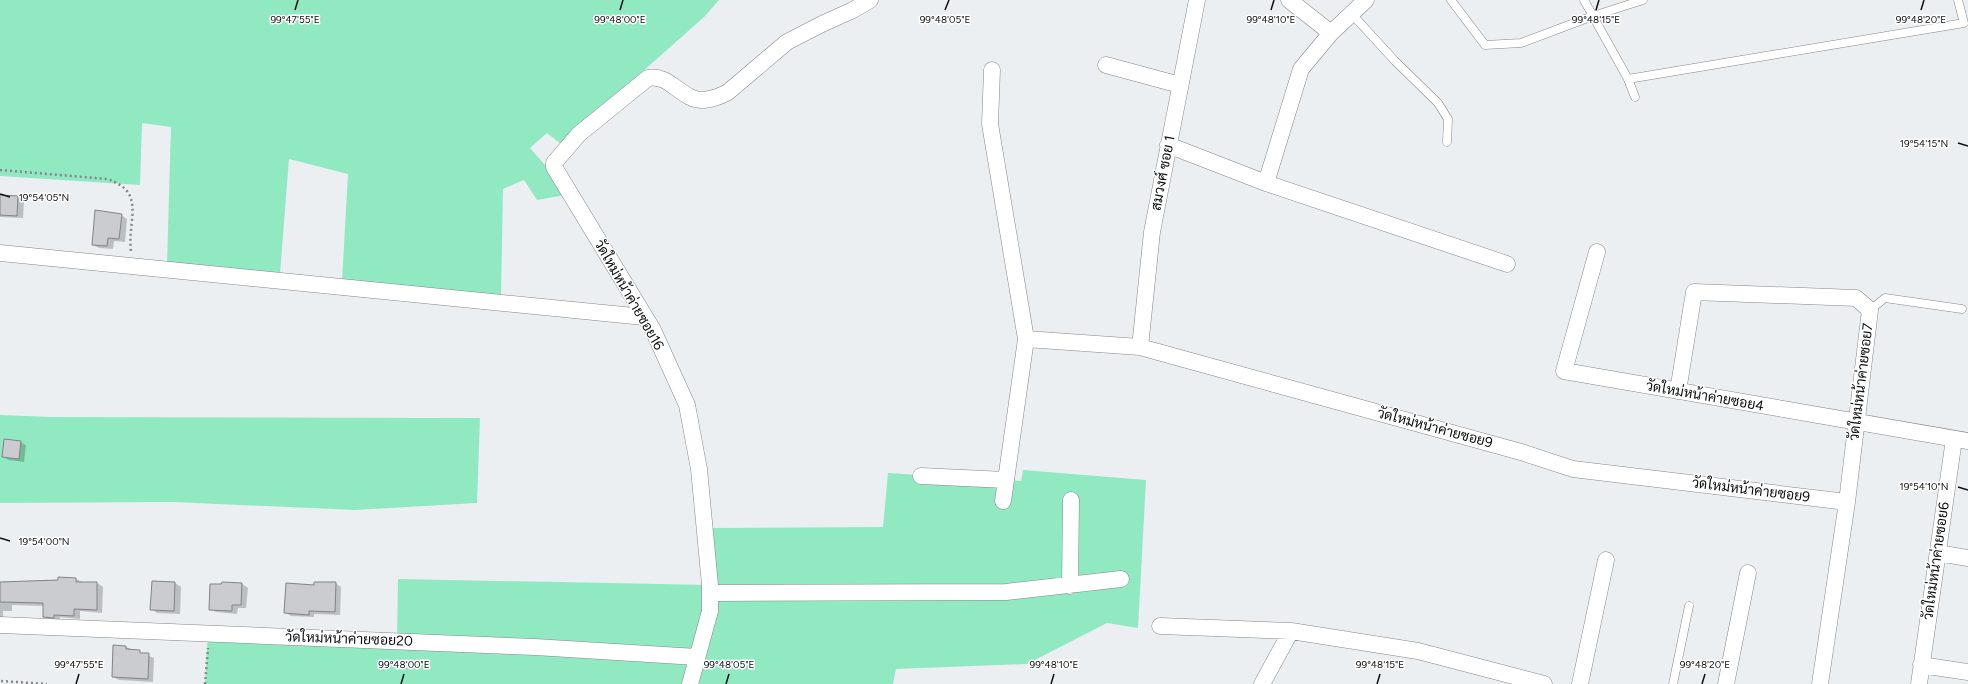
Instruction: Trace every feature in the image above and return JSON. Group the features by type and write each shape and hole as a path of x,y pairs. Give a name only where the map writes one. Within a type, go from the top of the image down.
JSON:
{"street":[{"name":"วัดใหม่หน้าค่ายซอย16","path":"690,684 710,611 710,593 705,521 699,469 687,405 653,330 586,221 554,166 554,163 579,134 648,78 662,78 689,97 697,100 705,100 728,92 787,42 853,10 870,0"},
{"name":"สมวงศ์ ซอย 1","path":"1140,348 1152,232 1197,0"},
{"path":"1289,0 1332,32"},
{"path":"1266,183 1301,69 1332,32 1366,0"},
{"path":"1106,65 1180,85"},
{"path":"992,70 990,124 1026,339 1003,501"},
{"path":"1168,145 1266,183 1507,264"},
{"name":"วัดใหม่หน้าค่ายซอย4","path":"1597,252 1564,371 1856,423 1961,440"},
{"path":"0,253 133,265 644,317"},
{"name":"วัดใหม่หน้าค่ายซอย7","path":"1678,391 1694,292 1856,298 1870,310 1847,502 1820,684"},
{"name":"วัดใหม่หน้าค่ายซอย9","path":"1026,339 1140,348 1521,452 1573,469 1847,502"},
{"name":"วัดใหม่หน้าค่ายซอย6","path":"1919,684 1938,553 1961,440"},
{"path":"921,476 1006,480"},
{"path":"1070,586 1072,500"},
{"path":"1938,553 1968,558"},
{"path":"1580,684 1606,560"},
{"path":"1726,684 1748,573"},
{"path":"710,593 999,592 1121,580"},
{"name":"วัดใหม่หน้าค่ายซอย20","path":"0,624 527,646 697,657"},
{"path":"1160,626 1291,632 1418,651 1544,684"},
{"path":"1262,684 1291,632"},
{"path":"1921,665 1968,672"}],"lane":[{"path":"1452,0 1485,45 1521,43 1593,16 1643,0"},
{"path":"1584,0 1628,79 1635,97"},
{"path":"1628,79 1964,23 1958,0"},
{"path":"1351,13 1394,61 1438,103 1448,119 1447,142"},
{"path":"1870,310 1885,298 1962,309"},
{"path":"1673,684 1689,606"}],"path":[{"path":"0,170 107,179 120,184 129,193 132,201 130,236 133,265"},
{"path":"206,684 208,633"},
{"path":"1,681 47,684"}],"green space":[{"path":"0,0 719,0 704,17 561,144 547,133 530,148 545,165 565,195 537,200 524,180 503,189 501,296 342,281 348,174 289,159 280,274 167,263 171,127 142,123 140,185 0,176"},
{"path":"0,415 51,417 480,418 477,503 355,510 173,502 0,503"},
{"path":"1023,470 1146,480 1138,628 1107,623 1027,664 896,669 893,684 205,684 208,633 397,641 398,579 710,585 706,528 883,527 888,473 1021,481"}],"building":[{"path":"0,195 18,196 17,216 0,215"},
{"path":"95,210 122,214 119,239 108,238 107,246 92,245"},
{"path":"4,439 21,441 19,459 2,457"},
{"path":"58,577 76,578 76,582 97,582 97,610 74,609 74,616 54,615 54,618 43,617 43,603 0,602 0,582 58,580"},
{"path":"152,581 175,582 174,611 150,610"},
{"path":"222,582 242,583 241,605 232,605 232,611 209,610 210,584 221,584"},
{"path":"314,582 336,582 335,612 309,611 309,615 284,613 286,583 314,585"},
{"path":"113,645 126,646 126,649 140,650 140,653 149,653 148,679 112,677"}]}
